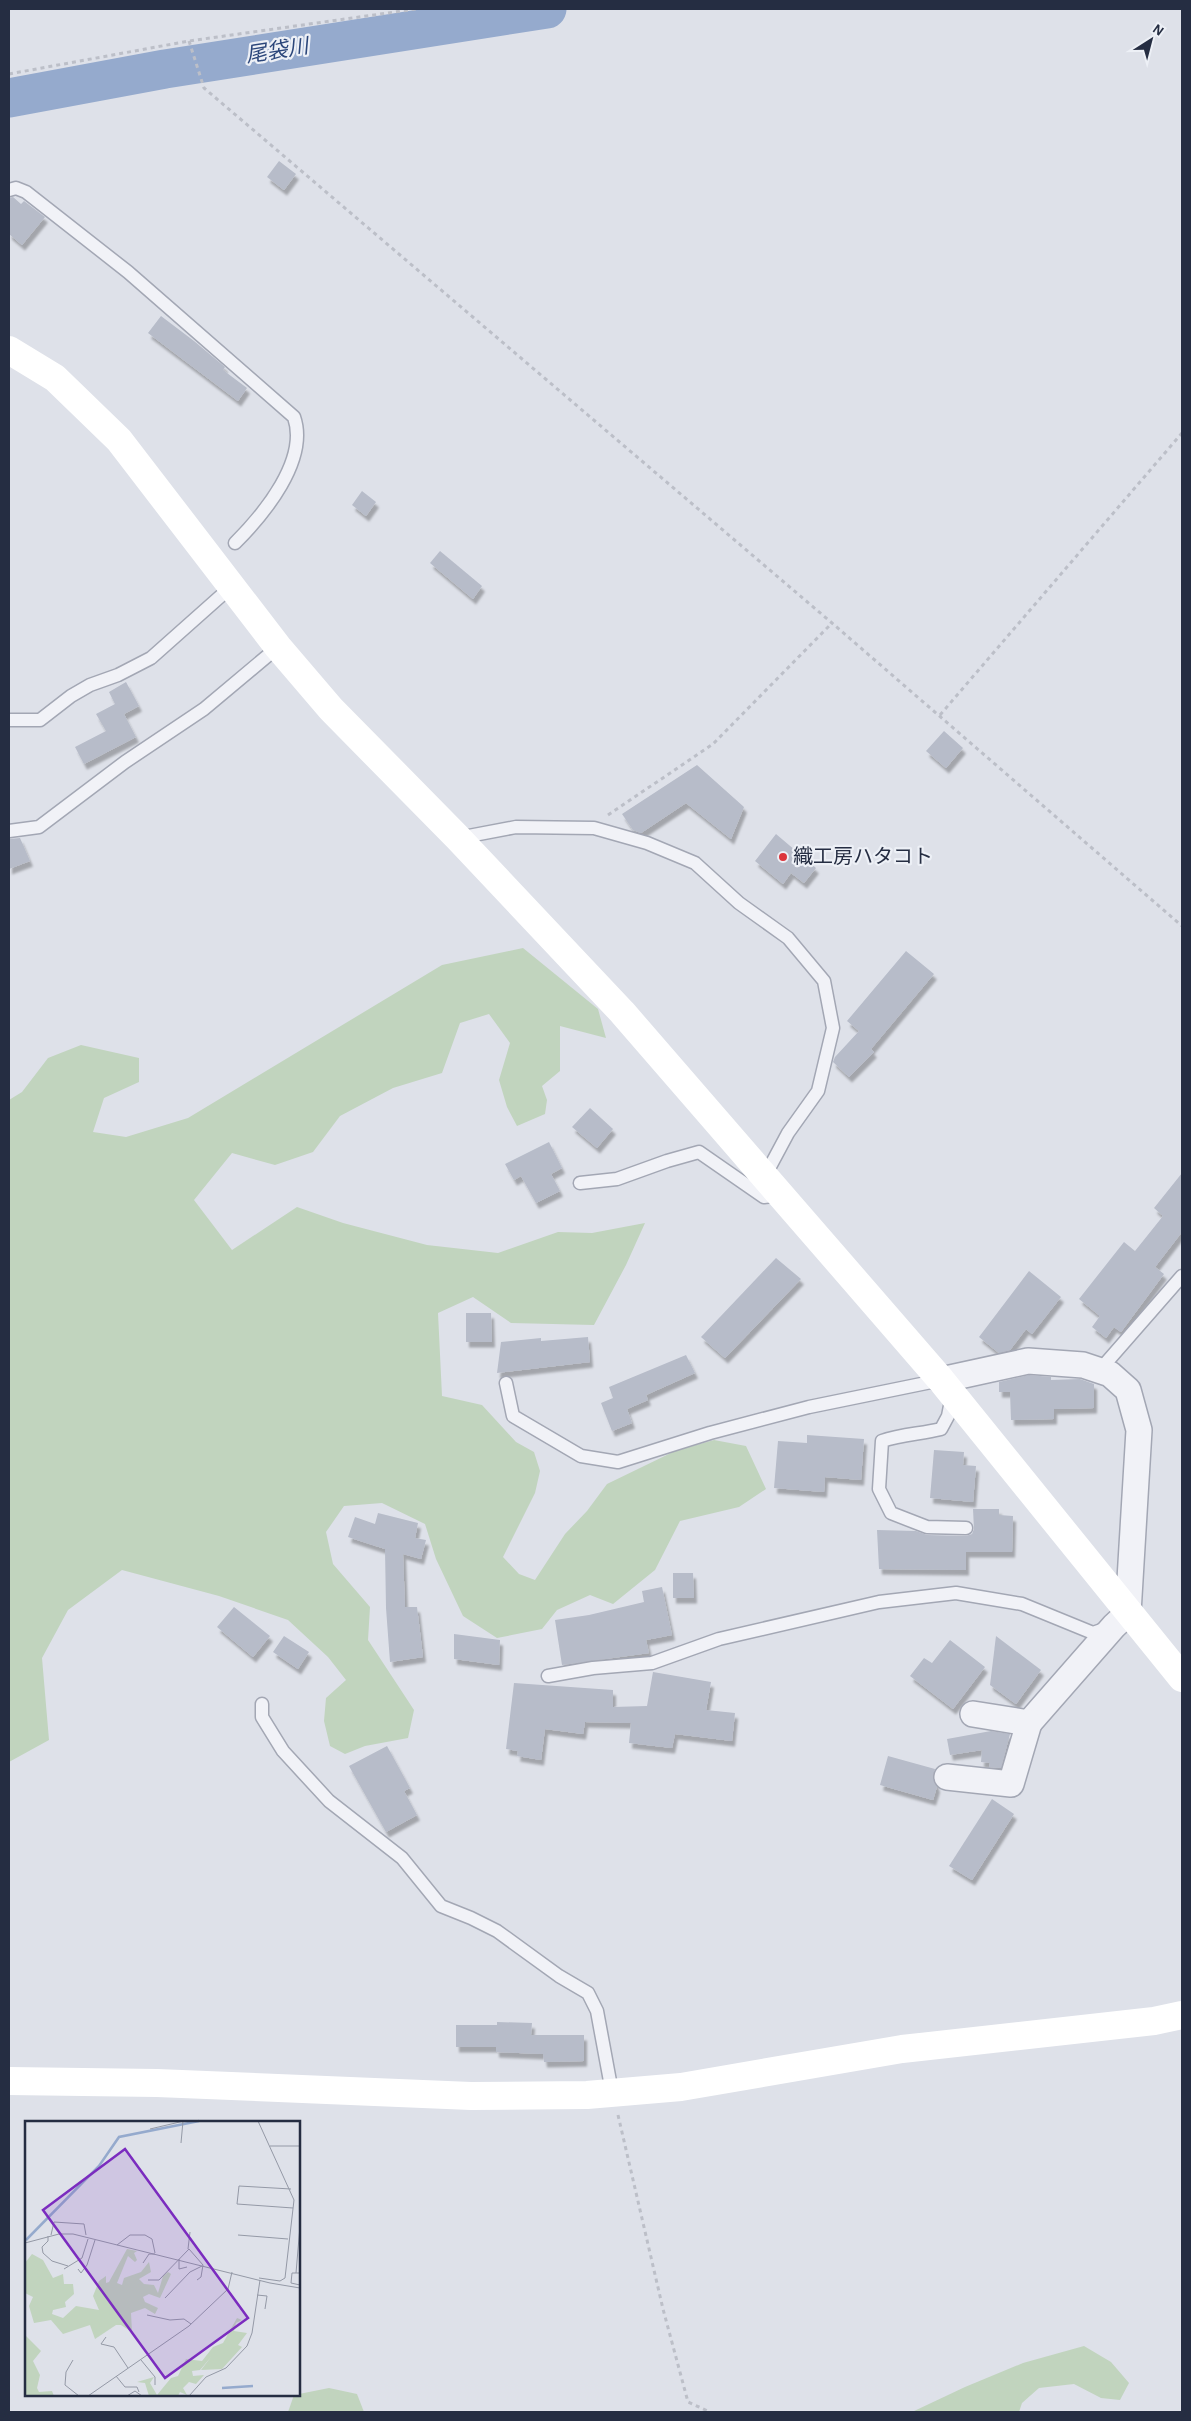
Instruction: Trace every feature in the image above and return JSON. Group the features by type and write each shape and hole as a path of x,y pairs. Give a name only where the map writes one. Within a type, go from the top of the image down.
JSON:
{"street":[{"path":"9,350 55,378 119,440 278,647 331,710 458,838 622,1012 946,1388 1121,1620 1182,1678"},
{"path":"946,1388 1028,1361 1083,1365 1110,1374 1128,1390 1139,1430 1121,1620 1029,1723 1011,1784 947,1777"},
{"path":"974,1714 1029,1723"},
{"path":"9,2081 156,2083 471,2096 612,2092 682,2087 902,2048 1154,2022 1182,2015"}],"lane":[{"path":"9,190 16,188 26,192 50,210 128,272 294,416 298,429 293,460 276,494 253,525 235,543"},
{"path":"9,720 40,720 71,696 90,685 118,675 152,658 232,586"},
{"path":"9,831 39,827 125,762 204,709 278,647"},
{"path":"458,838 516,828 591,828 647,842 695,863 739,902 788,938 824,981 832,1028 818,1092 788,1133 773,1186 764,1197 699,1152 617,1179 580,1183"},
{"path":"1099,1370 1182,1276"},
{"path":"506,1383 513,1416 581,1456 618,1462 710,1433 808,1407 883,1394 946,1388 948,1416 941,1429 925,1433 901,1434 882,1441 879,1489 891,1513 927,1527 966,1528"},
{"path":"548,1676 593,1668 652,1663 719,1639 869,1604 956,1593 1022,1604 1093,1633 1121,1620"},
{"path":"262,1704 262,1717 283,1751 329,1801 402,1858 441,1906 472,1918 497,1931 559,1976 588,1993 597,2011 612,2092"}],"path":[{"path":"9,74 189,41 416,9"},
{"path":"189,41 204,88 940,715 1182,926"},
{"path":"940,715 1182,433"},
{"path":"591,828 654,782 692,760 713,744 832,623"},
{"path":"612,2092 684,2389 688,2402 710,2412"}],"green space":[{"path":"523,948 598,1009 606,1038 560,1026 560,1071 542,1086 547,1100 545,1114 517,1126 507,1107 499,1080 510,1043 489,1014 460,1023 442,1073 393,1088 340,1116 313,1152 275,1165 232,1153 194,1200 232,1250 297,1207 343,1223 427,1245 498,1253 558,1232 592,1233 645,1223 626,1265 594,1325 511,1323 473,1297 438,1313 442,1396 482,1405 516,1442 534,1452 540,1471 535,1493 503,1557 519,1574 535,1580 565,1534 587,1511 607,1484 675,1451 714,1440 746,1446 766,1489 739,1507 680,1521 655,1570 613,1604 590,1595 557,1610 542,1629 497,1638 463,1616 436,1559 425,1524 382,1503 344,1506 326,1532 333,1564 370,1607 368,1640 414,1710 408,1738 365,1746 345,1754 330,1746 324,1721 326,1698 346,1680 328,1657 288,1620 219,1596 122,1570 68,1610 42,1658 49,1740 9,1762 9,1100 22,1092 48,1058 81,1045 139,1058 139,1082 104,1098 93,1132 126,1137 188,1118 442,965"},
{"path":"1084,2346 1111,2362 1129,2383 1120,2400 1101,2398 1074,2384 1039,2388 1022,2403 1019,2412 912,2412 1023,2363"},
{"path":"329,2388 357,2394 364,2412 288,2412 294,2396 300,2396 300,2394"}],"building":[{"path":"279,161 296,174 284,190 267,177"},
{"path":"13,197 21,204 24,201 45,217 22,245 9,234 9,198"},
{"path":"161,316 194,341 225,367 223,370 247,388 238,401 148,333"},
{"path":"362,491 376,502 366,516 352,505"},
{"path":"440,551 482,586 473,599 430,563"},
{"path":"126,682 139,706 124,714 136,737 84,764 75,747 106,731 96,714 115,704 109,692"},
{"path":"944,731 963,748 946,768 926,751"},
{"path":"697,765 744,807 731,839 686,803 641,833 633,830 622,814"},
{"path":"776,834 816,868 804,883 791,873 783,884 755,861"},
{"path":"20,838 30,861 9,869 9,839"},
{"path":"906,951 934,974 871,1049 874,1052 849,1077 833,1062 835,1057 859,1031 847,1021"},
{"path":"590,1108 613,1129 597,1148 572,1127"},
{"path":"549,1142 562,1168 551,1174 560,1191 536,1203 521,1176 514,1180 505,1164"},
{"path":"1182,1173 1182,1232 1155,1267 1164,1274 1121,1332 1114,1327 1106,1338 1092,1327 1100,1316 1079,1299 1124,1242 1135,1251 1163,1216 1154,1208"},
{"path":"776,1258 801,1279 725,1358 701,1337"},
{"path":"1029,1271 1061,1297 1032,1334 1026,1329 1010,1350 999,1353 979,1337"},
{"path":"466,1313 491,1313 492,1342 466,1342"},
{"path":"588,1337 590,1362 497,1373 501,1342 541,1338 541,1341"},
{"path":"686,1355 695,1373 646,1395 648,1400 627,1409 632,1423 612,1431 601,1403 613,1398 609,1387"},
{"path":"1029,1375 1051,1377 1051,1380 1080,1379 1094,1384 1094,1408 1054,1409 1054,1419 1011,1420 1010,1392 999,1392 999,1382"},
{"path":"807,1435 864,1439 861,1480 825,1477 824,1492 774,1488 778,1441 807,1443"},
{"path":"934,1450 964,1452 963,1465 976,1466 973,1502 930,1498"},
{"path":"973,1509 999,1509 999,1515 1013,1516 1012,1552 966,1552 966,1570 879,1569 877,1530 916,1531 927,1535 966,1536 972,1534 974,1529"},
{"path":"378,1513 418,1523 415,1538 426,1540 421,1559 403,1554 405,1607 417,1607 423,1657 390,1662 386,1608 385,1549 348,1537 355,1517 375,1524"},
{"path":"673,1573 693,1573 694,1598 673,1598"},
{"path":"662,1587 672,1635 646,1640 649,1653 562,1665 555,1620 589,1615 644,1602 642,1591"},
{"path":"234,1607 270,1636 253,1657 217,1627"},
{"path":"454,1634 500,1640 499,1665 454,1659"},
{"path":"284,1636 309,1652 298,1669 273,1652"},
{"path":"996,1636 1041,1670 1016,1704 990,1685"},
{"path":"950,1640 985,1667 953,1709 910,1676 924,1658 932,1663"},
{"path":"653,1672 711,1682 706,1710 735,1713 732,1741 675,1734 672,1748 629,1743 631,1723 585,1722 583,1734 545,1729 541,1760 517,1756 518,1751 506,1749 514,1683 613,1690 613,1707 647,1706"},
{"path":"991,1731 1010,1734 1001,1768 989,1767 990,1763 981,1762 982,1750 950,1755 947,1739"},
{"path":"387,1746 410,1788 404,1791 417,1815 386,1832 349,1766"},
{"path":"888,1756 935,1769 933,1776 937,1787 933,1800 880,1785"},
{"path":"992,1799 1014,1814 972,1880 949,1866"},
{"path":"497,2022 532,2023 531,2035 584,2035 584,2061 544,2062 543,2054 496,2052 496,2047 456,2047 456,2025 497,2025"}],"waterway":[{"name":"尾袋川","path":"9,98 165,69 547,9"}],"place":[{"name":"織工房ハタコト","path":"783,857"}]}
